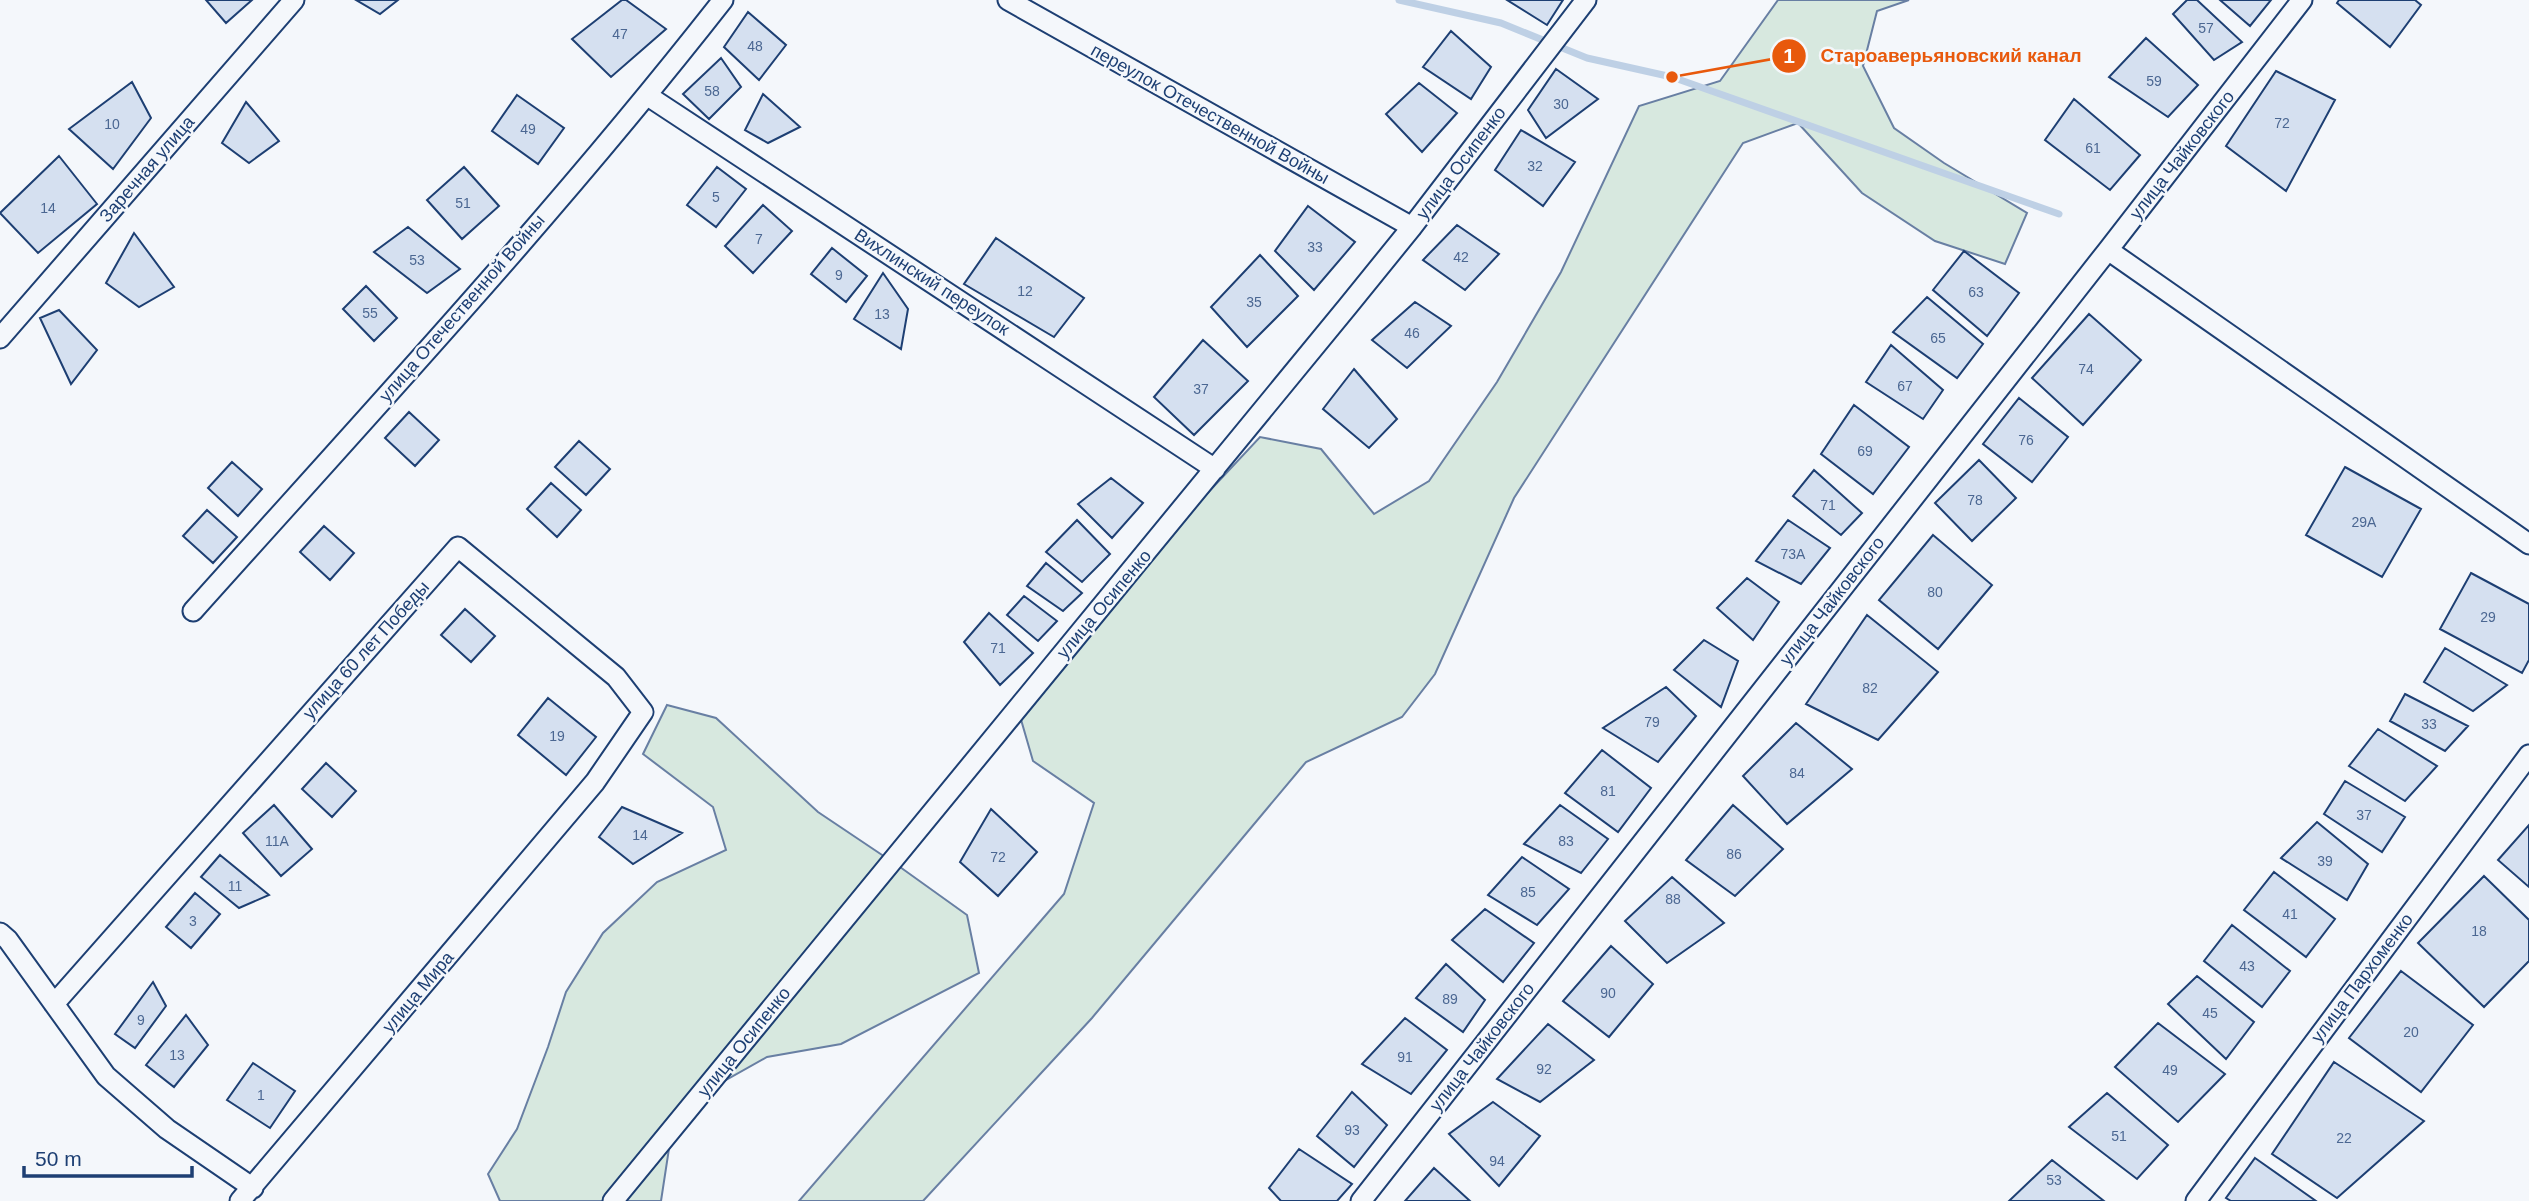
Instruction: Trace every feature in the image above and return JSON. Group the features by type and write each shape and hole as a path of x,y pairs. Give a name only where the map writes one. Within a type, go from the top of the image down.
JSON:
{"street":[{"name":"Заречная улица","path":"0,338 294,0"},
{"name":"улица Отечественной Войны","path":"193,611 648,96 723,0"},
{"name":"переулок Отечественной Войны","path":"1008,0 1412,227"},
{"name":"улица Осипенко","path":"613,1201 1412,227 1586,0"},
{"name":"улица Чайковского","path":"1361,1201 2302,0"},
{"name":"Вихлинский переулок","path":"648,96 1215,469"},
{"path":"2108,250 2529,544"},
{"name":"улица 60 лет Победы","path":"54,1004 458,547 616,677 643,712 595,782"},
{"name":"улица Пархоменко","path":"2196,1201 2529,755"},
{"name":"улица Мира","path":"247,1194 595,782"},
{"path":"0,933 8,940 106,1076 247,1194"}],"shaded area":[{"path":"1778,0 1909,0 1877,11 1863,66 1894,128 1944,163 2027,213 2005,264 1935,241 1862,193 1798,123 1743,143 1514,498 1435,674 1402,717 1306,762 1092,1018 923,1201 799,1201 1064,894 1094,803 1033,761 1015,699 1260,437 1321,449 1374,514 1429,481 1497,382 1561,272 1639,106 1720,81"},
{"path":"667,705 716,718 818,812 967,915 979,973 841,1044 767,1057 703,1093 670,1142 661,1201 500,1201 488,1174 517,1129 566,992 603,933 657,882 726,850 713,807 643,754"}],"building":[{"path":"206,0 252,0 226,23"},
{"path":"356,0 398,0 380,14"},
{"path":"622,0 626,0 666,29 611,77 572,39"},
{"path":"1507,0 1563,0 1547,25"},
{"path":"2187,0 2197,0 2242,42 2214,60 2173,14"},
{"path":"2220,0 2271,0 2250,26"},
{"path":"2339,0 2415,0 2421,5 2390,47 2337,3"},
{"path":"748,12 786,45 759,80 724,47"},
{"path":"1451,31 1491,67 1471,99 1423,67"},
{"path":"2146,38 2198,85 2168,117 2109,77"},
{"path":"721,58 741,87 709,119 683,94"},
{"path":"1556,69 1598,99 1546,138 1528,110"},
{"path":"2276,71 2335,100 2286,191 2226,146"},
{"path":"132,82 151,118 113,169 69,129"},
{"path":"1419,83 1457,113 1422,152 1386,114"},
{"path":"763,94 800,127 768,143 745,130"},
{"path":"517,95 564,128 538,164 492,131"},
{"path":"2074,99 2140,155 2110,190 2045,140"},
{"path":"246,102 279,141 249,163 222,143"},
{"path":"1521,130 1575,162 1543,206 1495,170"},
{"path":"59,156 97,204 38,253 0,213"},
{"path":"464,167 499,206 462,239 427,200"},
{"path":"717,167 746,189 716,227 687,205"},
{"path":"763,205 792,231 753,273 725,246"},
{"path":"1308,206 1355,242 1314,290 1275,251"},
{"path":"1457,225 1499,254 1465,290 1423,260"},
{"path":"408,227 460,269 427,293 374,252"},
{"path":"134,233 174,287 139,307 106,283"},
{"path":"996,238 1084,298 1054,337 964,284"},
{"path":"832,248 867,276 846,302 811,274"},
{"path":"1964,251 2019,293 1987,336 1933,290"},
{"path":"1260,255 1298,296 1247,347 1211,307"},
{"path":"883,273 908,309 901,349 854,319"},
{"path":"366,286 397,318 374,341 343,309"},
{"path":"1927,297 1983,344 1957,378 1893,332"},
{"path":"1415,302 1451,326 1407,368 1372,340"},
{"path":"59,310 97,350 71,384 40,318"},
{"path":"2089,314 2141,360 2083,425 2032,378"},
{"path":"1203,340 1248,381 1194,435 1154,397"},
{"path":"1891,345 1943,390 1923,419 1866,382"},
{"path":"1354,369 1397,419 1369,448 1323,409"},
{"path":"2019,398 2068,437 2032,482 1983,444"},
{"path":"1854,405 1909,447 1873,494 1821,454"},
{"path":"409,412 439,440 415,466 385,438"},
{"path":"579,441 610,469 586,495 555,467"},
{"path":"1979,460 2016,498 1972,541 1935,503"},
{"path":"232,462 262,489 238,516 208,488"},
{"path":"2345,467 2421,509 2382,577 2306,535"},
{"path":"1814,470 1862,513 1841,535 1793,496"},
{"path":"1111,478 1143,503 1112,538 1078,504"},
{"path":"551,483 581,510 557,537 527,509"},
{"path":"207,510 237,537 213,563 183,536"},
{"path":"1077,520 1110,554 1082,582 1046,552"},
{"path":"1788,520 1830,548 1801,584 1756,561"},
{"path":"324,526 354,553 330,580 300,552"},
{"path":"1933,535 1992,585 1938,649 1879,600"},
{"path":"1046,563 1082,593 1063,611 1027,586"},
{"path":"2471,573 2529,604 2529,660 2522,673 2440,629"},
{"path":"1747,578 1779,602 1753,640 1717,608"},
{"path":"1024,596 1057,621 1038,641 1007,615"},
{"path":"465,609 495,636 471,662 441,635"},
{"path":"989,613 1033,653 1000,685 964,642"},
{"path":"1867,615 1938,672 1878,740 1806,704"},
{"path":"1704,640 1738,661 1721,707 1674,670"},
{"path":"2445,648 2507,685 2473,711 2424,682"},
{"path":"1666,687 1696,716 1658,762 1603,728"},
{"path":"2405,694 2468,726 2445,751 2390,721"},
{"path":"548,698 596,737 566,775 518,735"},
{"path":"1796,723 1852,769 1787,824 1743,776"},
{"path":"2378,729 2437,766 2405,801 2349,766"},
{"path":"1602,750 1651,788 1618,832 1565,793"},
{"path":"326,763 356,791 332,817 302,789"},
{"path":"2345,781 2405,817 2382,852 2324,814"},
{"path":"274,805 312,849 281,876 243,833"},
{"path":"1560,805 1608,839 1581,873 1524,844"},
{"path":"1733,805 1783,849 1735,896 1686,860"},
{"path":"622,807 682,833 633,864 599,837"},
{"path":"991,809 1037,852 998,896 960,862"},
{"path":"2317,822 2368,864 2347,900 2281,858"},
{"path":"2529,825 2529,887 2498,860"},
{"path":"220,855 269,895 239,908 201,877"},
{"path":"1522,857 1569,889 1537,925 1488,895"},
{"path":"2274,872 2335,919 2306,957 2244,910"},
{"path":"2484,876 2529,920 2529,961 2484,1007 2418,943"},
{"path":"1672,877 1724,923 1667,963 1625,921"},
{"path":"195,893 220,914 191,948 166,927"},
{"path":"1485,909 1534,943 1503,982 1452,940"},
{"path":"2232,925 2290,971 2262,1007 2204,961"},
{"path":"1611,946 1653,984 1609,1037 1563,1001"},
{"path":"1446,964 1485,1000 1463,1032 1416,998"},
{"path":"2401,971 2473,1025 2421,1092 2349,1038"},
{"path":"2197,976 2254,1022 2226,1059 2168,1004"},
{"path":"153,982 166,1006 135,1048 115,1034"},
{"path":"186,1015 208,1045 174,1087 146,1065"},
{"path":"1405,1018 1447,1050 1411,1094 1362,1064"},
{"path":"2158,1023 2225,1074 2178,1122 2115,1067"},
{"path":"1548,1024 1594,1060 1540,1102 1497,1079"},
{"path":"2334,1062 2424,1121 2337,1198 2272,1154"},
{"path":"253,1063 295,1091 270,1128 227,1100"},
{"path":"1352,1092 1387,1125 1354,1167 1317,1136"},
{"path":"2107,1093 2168,1145 2137,1179 2069,1127"},
{"path":"1493,1102 1540,1136 1499,1186 1449,1134"},
{"path":"1299,1149 1352,1184 1337,1201 1281,1201 1269,1188"},
{"path":"2255,1158 2316,1201 2231,1201 2226,1198"},
{"path":"2052,1160 2104,1201 2009,1201"},
{"path":"1434,1168 1470,1201 1405,1201"}],"waterway":[{"path":"1399,0 1501,23 1587,58 1672,77 2059,214"}],"place":[{"name":"Староаверьяновский канал","path":"1672,77"}]}
